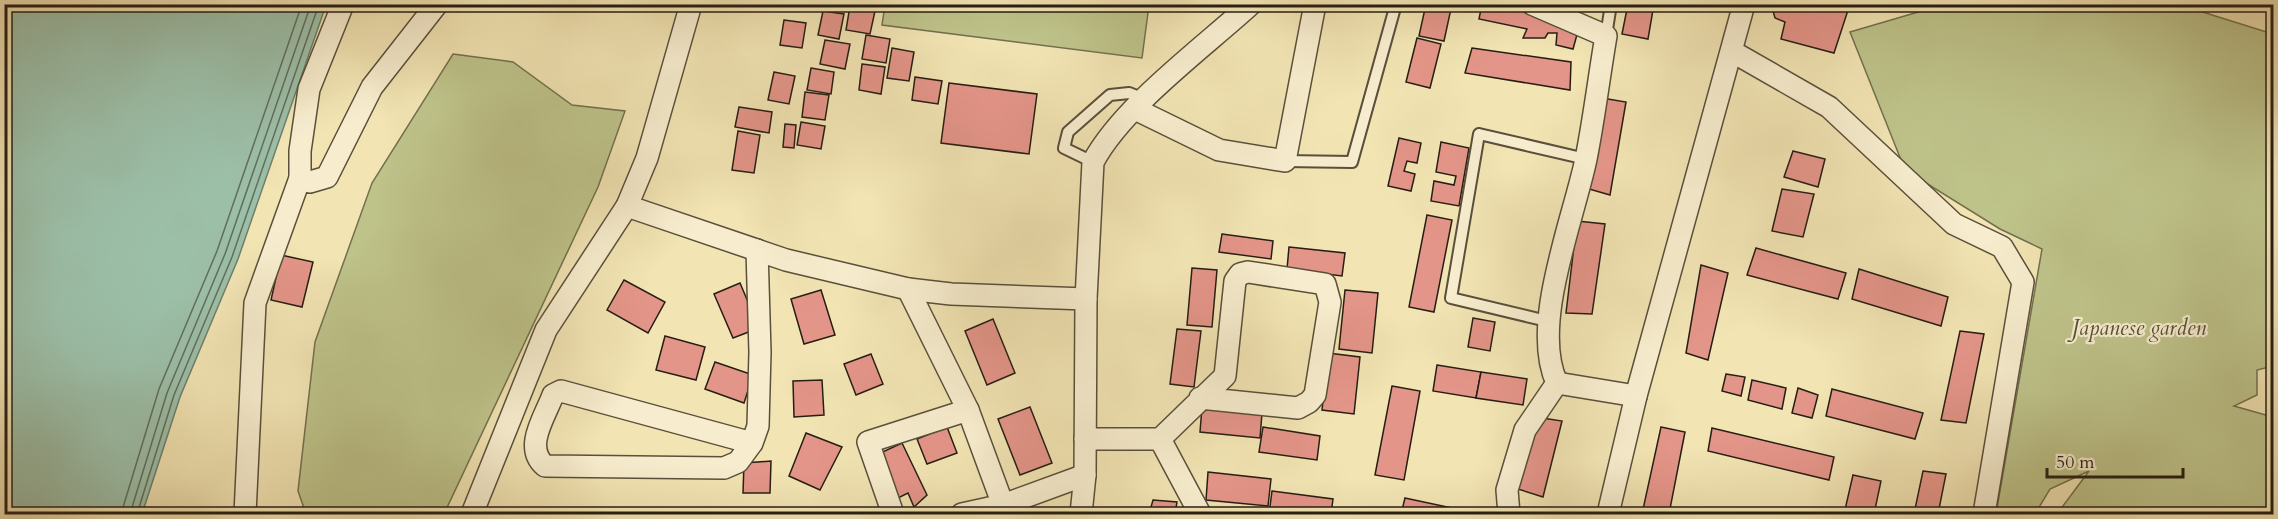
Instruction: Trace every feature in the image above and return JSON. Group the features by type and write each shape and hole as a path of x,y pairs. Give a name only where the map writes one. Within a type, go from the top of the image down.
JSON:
{"street":[{"path":"245,514 255,303 300,178 300,151 309,89 343,4"},
{"path":"300,178 310,182 327,177 372,87 437,4"},
{"path":"472,514 546,330 627,206 647,158 691,4"},
{"path":"1081,514 1085,439 1086,299 1093,162 1102,147 1140,104 1251,4"},
{"path":"1140,104 1219,150 1285,161 1315,4"},
{"path":"1532,4 1606,36 1586,159 1547,321 1550,369 1557,383"},
{"path":"1608,514 1636,396 1733,52 1744,4"},
{"path":"1733,52 1828,107 1954,224 2002,247 2023,282 1984,514"},
{"path":"627,206 786,260 908,289 951,294 1086,299"},
{"path":"752,442 561,390 553,395 534,445 537,459 545,466 724,468 738,462 752,442 758,426 760,408 757,250"},
{"path":"1085,439 1160,439 1200,398 1218,385 1225,376 1235,281 1240,274 1248,272 1325,284 1330,302 1315,395 1309,402 1298,408 1200,398"},
{"path":"908,289 968,410 1003,505"},
{"path":"1557,383 1636,396"},
{"path":"1509,514 1507,490 1525,430 1557,383"},
{"path":"893,514 868,442 968,410"},
{"path":"1160,439 1200,514"},
{"path":"962,514 1003,505 1084,475"}],"lane":[{"path":"1285,161 1352,162 1396,4"},
{"path":"1606,36 1611,4"},
{"path":"1093,162 1064,148 1068,132 1110,96 1129,93 1140,104"},
{"path":"1547,321 1451,297 1479,134 1586,159"}],"green space":[{"path":"885,4 1149,5 1142,58 882,25"},
{"name":"Japanese garden","path":"2177,4 2273,34 2273,366 2257,370 2257,395 2234,406 2273,417 2273,514 2057,514 2089,471 2050,489 2035,514 1996,514 2042,249 2000,229 1905,170 1850,32 1942,5"},
{"path":"453,54 513,62 572,105 625,111 598,187 444,514 306,514 298,491 315,342 372,183"}],"water":[{"path":"4,5 326,5 238,259 180,397 142,514 5,514"}],"building":[{"path":"1426,4 1452,4 1444,41 1419,36"},
{"path":"1482,4 1516,6 1578,31 1573,49 1556,45 1557,33 1548,33 1545,38 1523,38 1527,29 1479,19"},
{"path":"1628,4 1654,4 1648,39 1622,34"},
{"path":"1771,4 1850,4 1834,53 1781,39 1785,22 1775,18"},
{"path":"850,6 875,11 870,34 846,30"},
{"path":"823,11 844,14 839,39 818,35"},
{"path":"784,20 806,23 802,48 780,45"},
{"path":"866,35 890,39 886,63 862,59"},
{"path":"1417,38 1441,44 1430,88 1406,82"},
{"path":"825,40 850,44 845,69 820,64"},
{"path":"892,48 914,52 909,81 887,78"},
{"path":"1472,48 1571,62 1570,90 1465,73"},
{"path":"862,64 885,67 881,94 859,90"},
{"path":"811,68 834,72 831,94 807,90"},
{"path":"774,72 795,76 789,104 768,100"},
{"path":"915,77 942,81 938,104 912,100"},
{"path":"949,83 1037,94 1029,154 941,143"},
{"path":"805,92 829,95 825,120 802,117"},
{"path":"1602,98 1626,102 1610,195 1589,189"},
{"path":"739,107 772,112 769,133 735,127"},
{"path":"801,122 825,126 821,149 797,145"},
{"path":"785,124 796,125 794,148 783,147"},
{"path":"738,131 760,135 754,173 732,170"},
{"path":"1399,138 1421,143 1417,163 1407,161 1404,171 1415,174 1411,191 1388,186"},
{"path":"1441,142 1469,148 1459,206 1431,201 1434,181 1454,185 1456,176 1436,172"},
{"path":"1793,151 1825,159 1818,187 1784,177"},
{"path":"1782,189 1814,194 1803,237 1772,231"},
{"path":"1427,215 1452,220 1434,312 1409,307"},
{"path":"1577,221 1605,224 1592,314 1566,313"},
{"path":"1222,234 1273,241 1271,259 1219,252"},
{"path":"1289,247 1345,253 1342,276 1287,269"},
{"path":"1756,248 1846,273 1838,299 1747,275"},
{"path":"281,255 313,262 302,307 271,300"},
{"path":"1701,265 1728,273 1708,360 1686,353"},
{"path":"1192,268 1217,270 1212,327 1187,325"},
{"path":"1859,269 1948,297 1941,326 1852,299"},
{"path":"624,280 665,302 648,333 607,310"},
{"path":"740,283 759,328 733,338 714,294"},
{"path":"821,290 835,335 804,344 791,299"},
{"path":"1345,290 1378,293 1372,353 1339,349"},
{"path":"1473,318 1495,322 1490,351 1468,347"},
{"path":"993,319 1015,373 987,385 965,331"},
{"path":"1177,329 1201,331 1194,387 1170,384"},
{"path":"1960,331 1984,334 1966,423 1941,420"},
{"path":"665,336 705,347 696,380 656,370"},
{"path":"1328,353 1360,357 1354,414 1322,410"},
{"path":"871,354 883,384 856,395 844,364"},
{"path":"715,362 753,375 744,403 705,389"},
{"path":"1437,365 1481,372 1476,398 1433,391"},
{"path":"1481,372 1527,379 1523,405 1476,398"},
{"path":"1726,374 1745,377 1741,396 1722,391"},
{"path":"822,380 824,415 794,417 793,381"},
{"path":"1752,380 1786,388 1782,409 1748,400"},
{"path":"1392,386 1420,391 1404,480 1375,475"},
{"path":"1798,388 1818,395 1812,418 1792,413"},
{"path":"1832,389 1923,413 1915,439 1826,416"},
{"path":"1030,407 1052,463 1020,475 998,419"},
{"path":"1202,407 1262,413 1260,438 1200,432"},
{"path":"1536,417 1562,421 1543,497 1518,489"},
{"path":"947,427 957,453 927,464 917,439"},
{"path":"1263,427 1320,436 1317,460 1259,452"},
{"path":"1661,427 1685,432 1669,514 1642,514"},
{"path":"1712,428 1834,457 1829,480 1708,451"},
{"path":"806,433 842,447 820,490 789,476"},
{"path":"902,443 927,495 914,507 908,493 896,499 876,455"},
{"path":"771,461 770,493 743,493 744,463"},
{"path":"1923,471 1946,474 1938,514 1914,514"},
{"path":"1208,472 1271,479 1268,506 1206,500"},
{"path":"1853,475 1881,481 1874,514 1844,514"},
{"path":"1272,491 1333,499 1331,514 1269,514"},
{"path":"1405,498 1480,514 1401,514"},
{"path":"1153,500 1177,502 1175,514 1149,514"}]}
